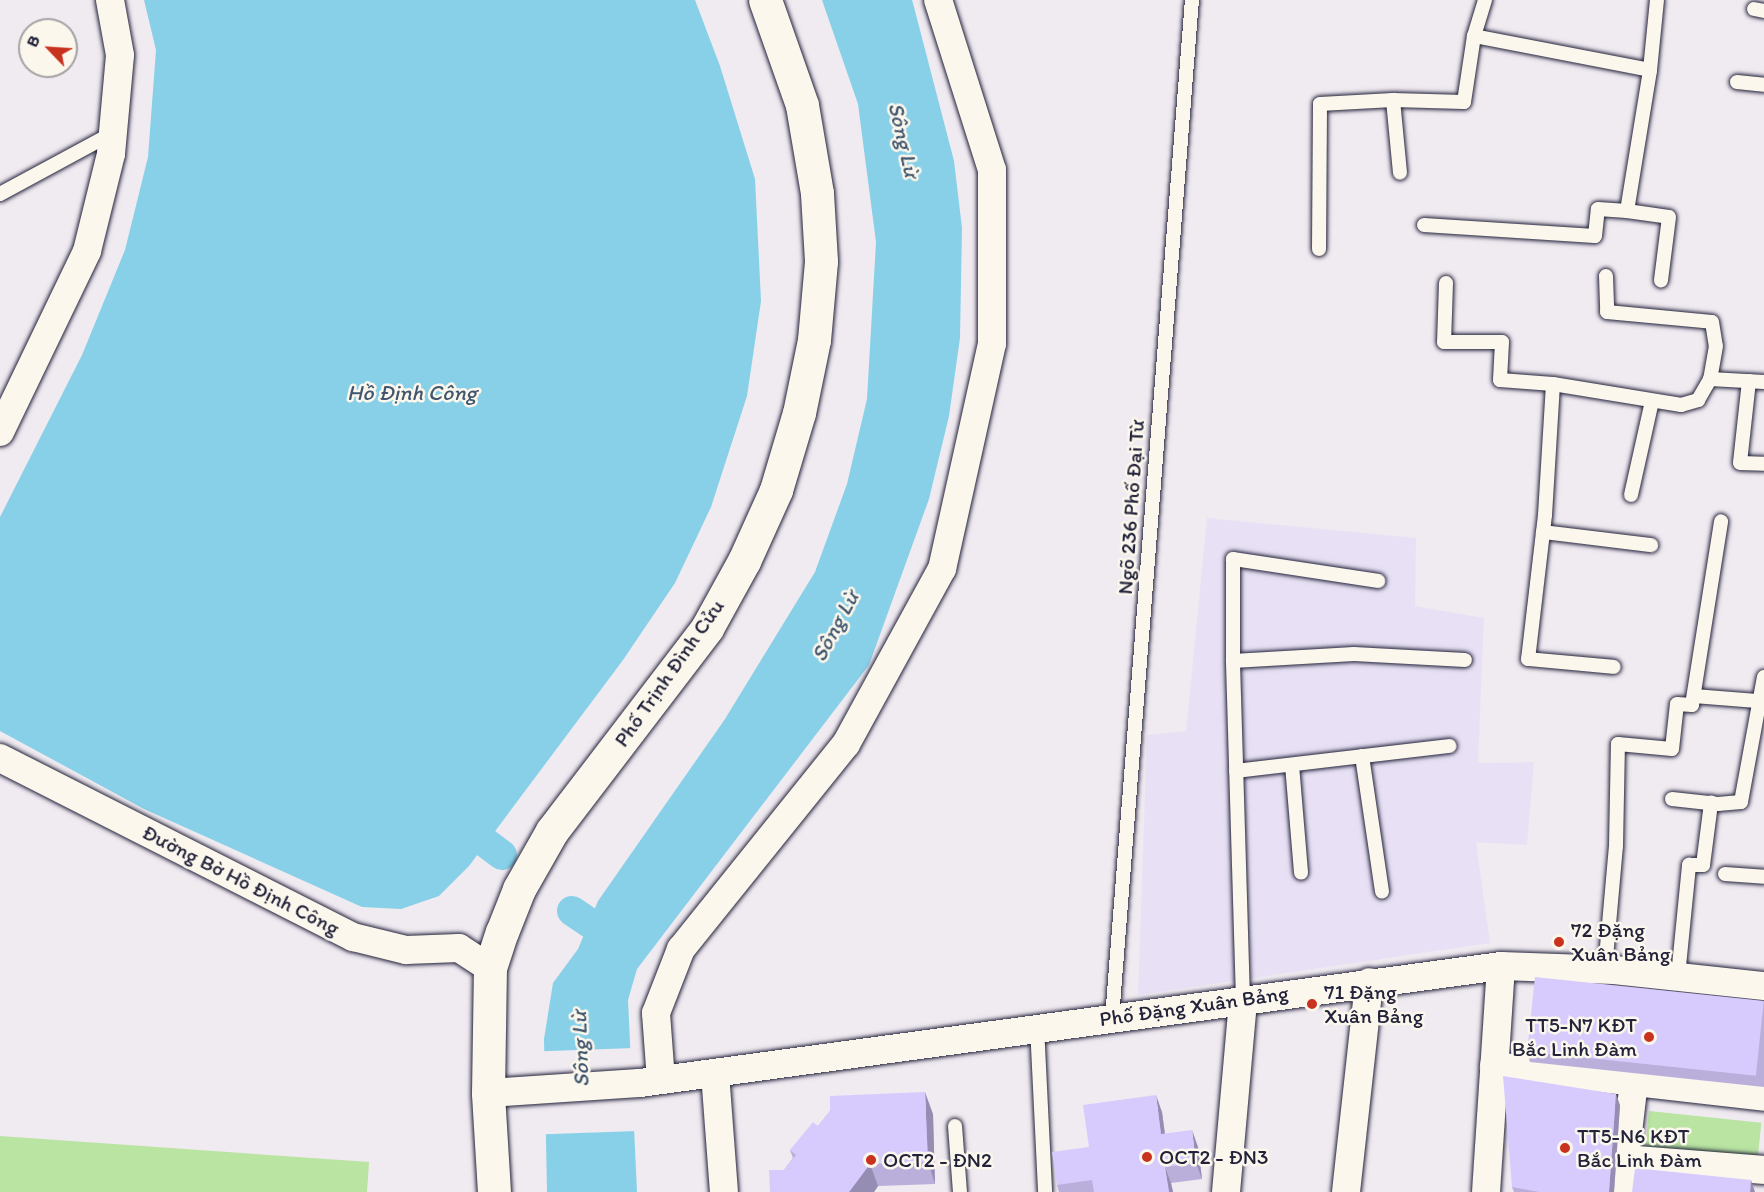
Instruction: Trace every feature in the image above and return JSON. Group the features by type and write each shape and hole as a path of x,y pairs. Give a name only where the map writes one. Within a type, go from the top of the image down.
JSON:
{"main road":[{"name":"Phố Trịnh Đình Cửu","path":"494,1192 500,1092 490,968 519,889 552,831 706,628 744,561 776,490 799,412 814,340 821,261 818,193 802,105 765,0"}],"street":[{"path":"0,432 87,251 113,134 120,55 110,0"},
{"path":"651,1081 656,1013 681,949 846,744 942,569 992,344 992,170 938,0"},
{"name":"Đường Bờ Hồ Định Công","path":"0,758 353,937 406,950 459,948 490,968"},
{"path":"1486,1192 1501,966"},
{"name":"Phố Đặng Xuân Bảng","path":"500,1092 651,1081 715,1073 1037,1026 1501,966 1605,969 1764,986"},
{"path":"1346,1192 1369,982"},
{"path":"1226,1192 1243,1000"},
{"path":"1494,1066 1764,1097"},
{"path":"715,1073 724,1192"},
{"path":"1622,1192 1634,1082"},
{"path":"1625,1159 1764,1170"}],"lane":[{"name":"Ngõ 236 Phố Đại Từ","path":"1112,1018 1192,0"},
{"path":"1319,249 1320,104 1393,100 1464,102 1474,36 1485,0"},
{"path":"1627,211 1650,70 1656,0"},
{"path":"1474,36 1650,70"},
{"path":"1737,82 1764,85"},
{"path":"1393,100 1400,172"},
{"path":"0,194 113,134"},
{"path":"1424,225 1595,236 1598,209 1669,217 1661,280"},
{"path":"1446,283 1444,342 1502,342 1500,380 1553,384 1681,405 1698,400 1710,379 1716,346 1712,322 1607,312 1606,276"},
{"path":"1710,379 1764,382"},
{"path":"1749,381 1740,463 1764,464"},
{"path":"1553,384 1543,532 1528,659 1614,667"},
{"path":"1631,495 1652,401"},
{"path":"1605,969 1616,846 1618,744 1672,749 1677,704 1692,705 1694,696 1721,521"},
{"path":"1543,532 1651,545"},
{"path":"1243,1000 1233,661 1233,559 1378,581"},
{"path":"1233,661 1354,654 1465,660"},
{"path":"1672,799 1711,803 1741,802 1756,701 1764,678"},
{"path":"1694,696 1756,701"},
{"path":"1236,771 1450,746"},
{"path":"1362,756 1382,891"},
{"path":"1292,765 1301,873"},
{"path":"1678,976 1689,865 1703,865 1711,803"},
{"path":"1725,874 1764,877"},
{"path":"1037,1026 1045,1192"},
{"path":"955,1126 960,1192"}],"shaded area":[{"path":"1207,518 1416,538 1415,606 1484,618 1478,763 1534,762 1527,845 1476,842 1490,943 1138,995 1147,735 1186,731"}],"green space":[{"path":"1649,1111 1761,1123 1757,1163 1645,1151"},
{"path":"0,1136 369,1162 367,1192 0,1192"}],"water":[{"name":"Hồ Định Công","path":"144,0 695,0 720,66 755,179 761,301 747,396 711,507 675,583 623,660 469,866 439,896 401,909 362,907 144,809 0,731 0,517 82,355 125,250 148,157 156,50"},
{"name":"Sông Lừ","path":"822,0 912,0 954,161 962,228 960,338 949,416 929,499 869,665 637,969 628,1000 637,1192 547,1192 544,1039 553,983 578,949 598,901 725,719 815,572 847,484 867,399 876,242 858,104"}],"pier":[{"path":"634,1048 637,1131 545,1134 542,1051"}],"building":[{"name":"TT5-N7 KĐT Bắc Linh Đàm","path":"1535,977 1764,1001 1756,1076 1527,1052"},
{"name":"TT5-N6 KĐT Bắc Linh Đàm","path":"1503,1076 1616,1094 1609,1192 1539,1192 1512,1187"},
{"name":"OCT2 - ĐN2","path":"925,1092 928,1162 870,1164 849,1192 770,1192 769,1170 784,1170 796,1155 790,1150 813,1122 818,1126 830,1111 830,1096"},
{"name":"OCT2 - ĐN3","path":"1156,1095 1161,1134 1192,1130 1196,1163 1165,1167 1169,1192 1094,1192 1092,1180 1057,1185 1052,1152 1089,1147 1083,1105"},
{"path":"1635,1168 1751,1180 1750,1192 1632,1192"}],"waterway":[{"path":"486,843 502,855"},
{"path":"572,911 612,938"}],"place":[{"name":"72 Đặng Xuân Bảng","path":"1559,942"},
{"name":"71 Đặng Xuân Bảng","path":"1312,1004"},
{"name":"TT5-N7 KĐT Bắc Linh Đàm","path":"1649,1037"},
{"name":"TT5-N6 KĐT Bắc Linh Đàm","path":"1565,1148"},
{"name":"OCT2 - ĐN3","path":"1147,1157"},
{"name":"OCT2 - ĐN2","path":"871,1160"}]}
